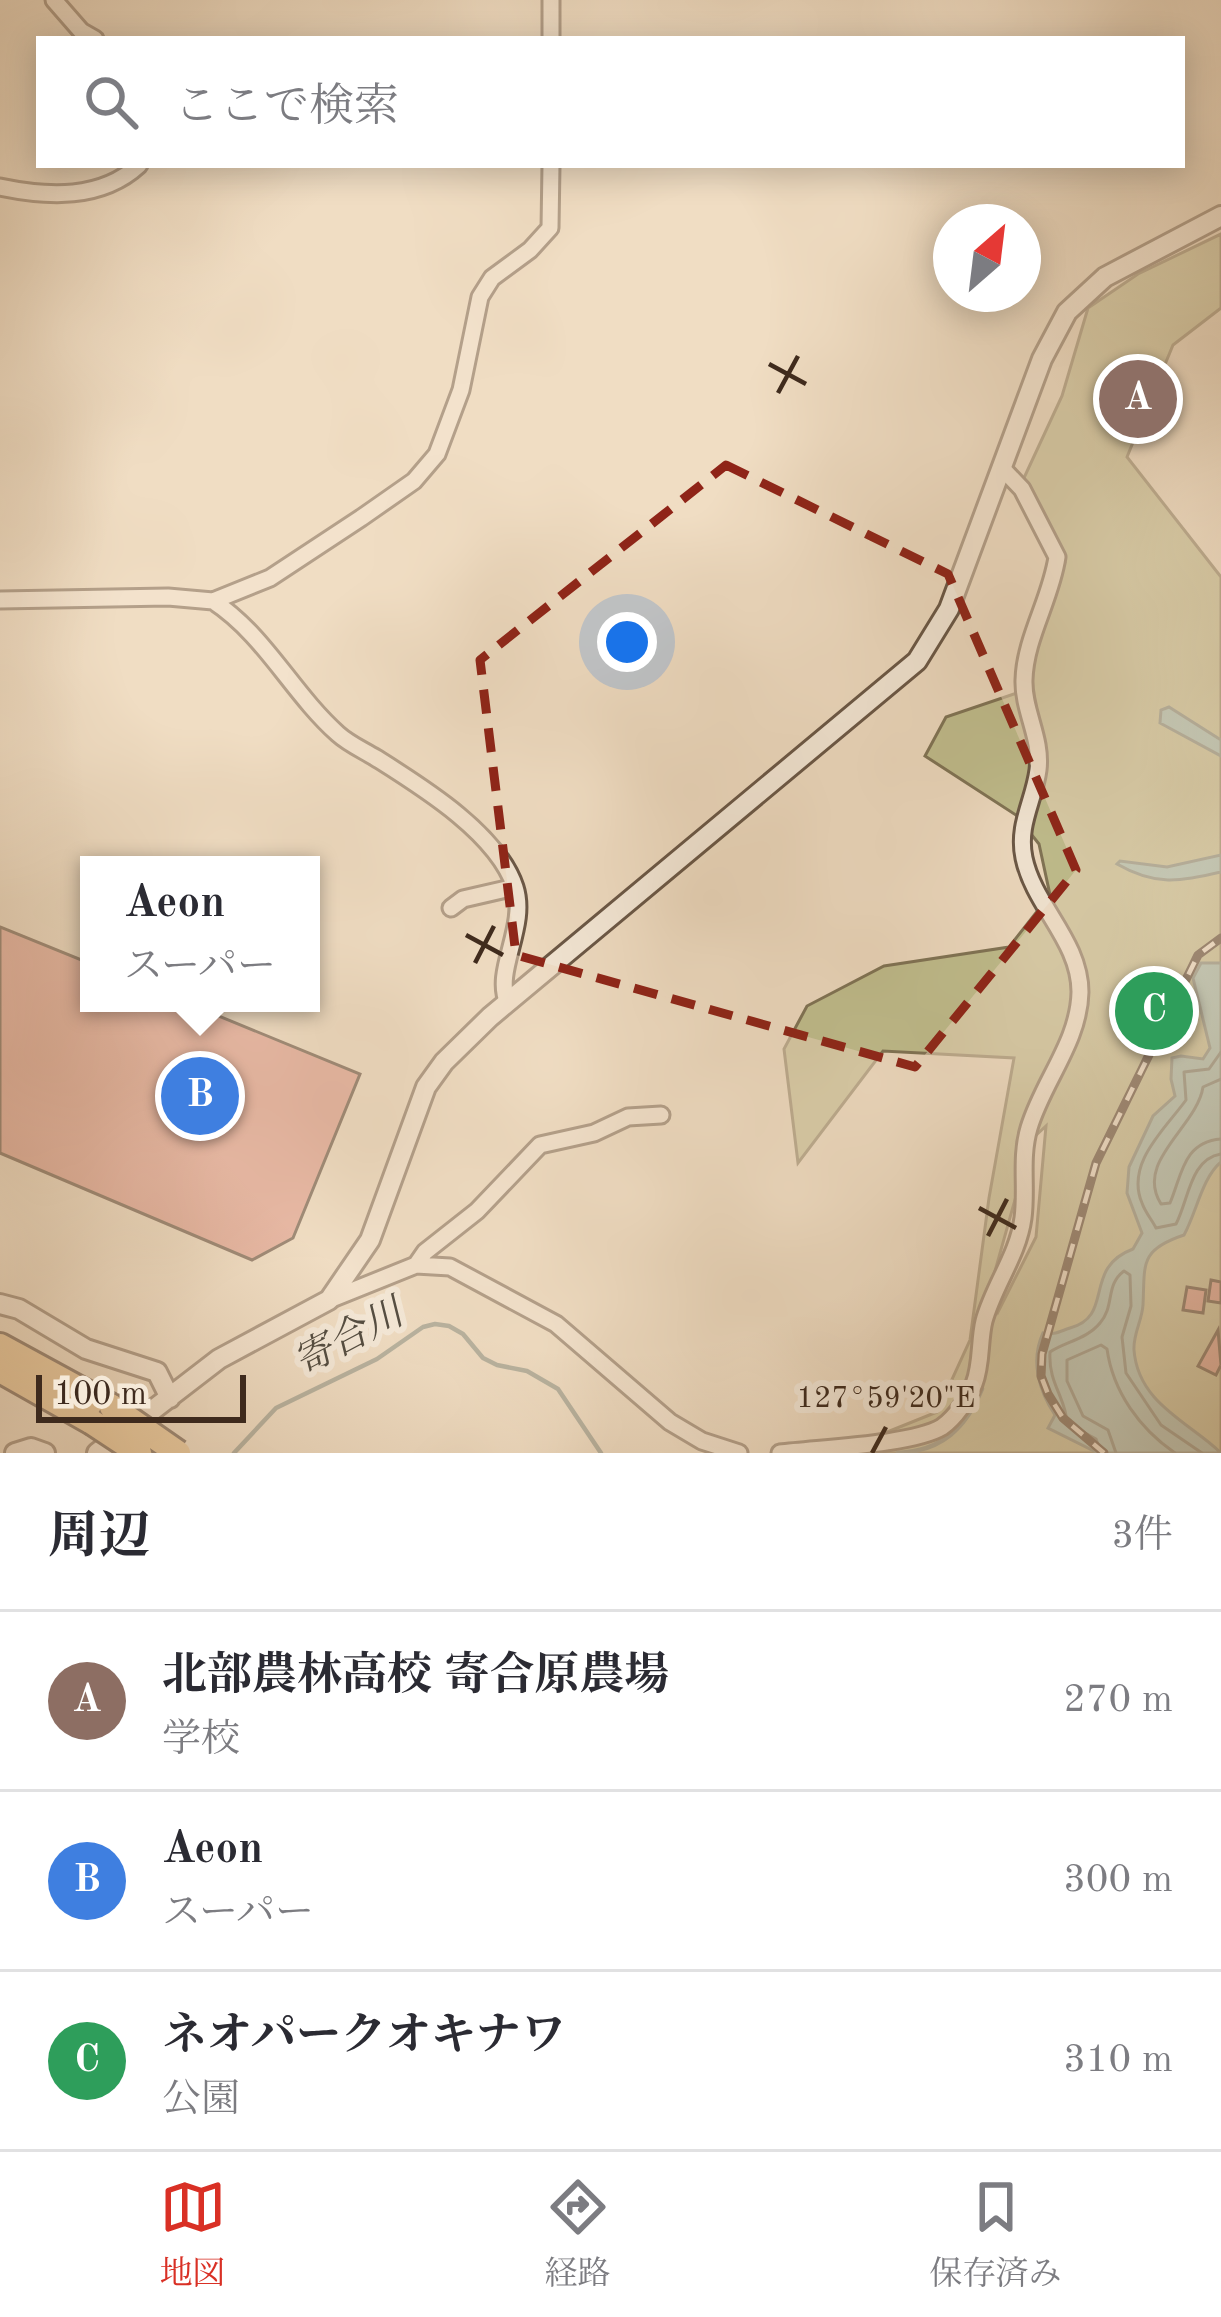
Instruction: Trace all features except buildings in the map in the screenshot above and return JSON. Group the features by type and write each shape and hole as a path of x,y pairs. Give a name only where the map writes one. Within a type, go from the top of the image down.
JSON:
{"highway":[{"path":"0,1346 102,1415 139,1453"},
{"path":"0,1370 178,1453"}],"street":[{"path":"55,0 90,36"},
{"path":"551,0 551,36"},
{"path":"0,187 66,194 94,190 136,168"},
{"path":"0,600 168,597 213,601 270,578 414,481 437,454 461,389 480,297 492,278 530,250 550,228 550,168"},
{"path":"329,1300 370,1240 426,1087 466,1038 916,661 949,609 1042,359 1067,312 1105,277 1221,216"},
{"path":"780,1453 919,1435 943,1426 961,1407 975,1382 984,1322 1018,1242 1029,1127 1072,1035 1080,992 1076,969 1068,945 1034,886 1024,861 1022,836 1038,773 1039,746 1023,684 1057,557 1014,477 1000,467"},
{"path":"213,601 241,619 310,705 344,739 449,807 506,867 515,886 516,938 503,986 508,1003"},
{"path":"451,908 464,899 515,886"},
{"path":"416,1265 424,1252 477,1211 540,1145 594,1133 628,1117 661,1115"},
{"path":"97,1453 219,1359 329,1300 416,1265 449,1267 556,1324 670,1422 701,1442 739,1453"},
{"path":"0,1304 19,1309 86,1349 157,1372 170,1397"},
{"path":"14,1453 32,1448 45,1453"}],"highlighted area":[{"path":"726,465 948,574 1076,870 915,1067 516,955 480,660"}],"shaded area":[{"path":"1221,234 1221,308 1173,345 1127,457 1221,577 1221,1453 835,1453 937,1412 970,1340 1014,1058 883,1051 798,1163 784,1049 807,1006 884,966 1009,947 1050,895 1039,844 1016,815 925,756 946,717 1017,693 1065,562 1023,480 1062,396 1088,308 1138,274","holes":["1046,1126 1036,1237 998,1312 990,1289 1032,1139"]}],"water":[{"path":"1169,707 1221,740 1221,756 1160,723 1161,710"},
{"path":"1221,855 1221,872 1180,880 1144,876 1117,864 1167,867"},
{"path":"1201,963 1221,963 1221,1162 1204,1186 1184,1235 1159,1246 1147,1260 1134,1350 1145,1385 1155,1398 1221,1453 1098,1453 1048,1428 1055,1415 1038,1376 1039,1344 1043,1333 1084,1322 1092,1313 1108,1268 1133,1249 1142,1233 1127,1193 1129,1167 1153,1116 1175,1096 1172,1058 1203,1059 1210,1048 1193,978"}],"waterway":[{"name":"寄合川","path":"234,1453 276,1408 377,1359 423,1327 435,1324 463,1334 483,1358 527,1371 558,1389 601,1453"},
{"name":"寄合川","path":"898,1453 927,1448 950,1435 982,1389"}],"railway":[{"path":"1104,1453 1063,1418 1041,1376 1042,1354 1096,1163 1198,955 1221,938"}],"place":[{"name":"北部農林高校 寄合原農場","path":"1138,399"},
{"name":"ネオパークオキナワ","path":"1154,1011"},
{"name":"Aeon","path":"200,1096"}]}
